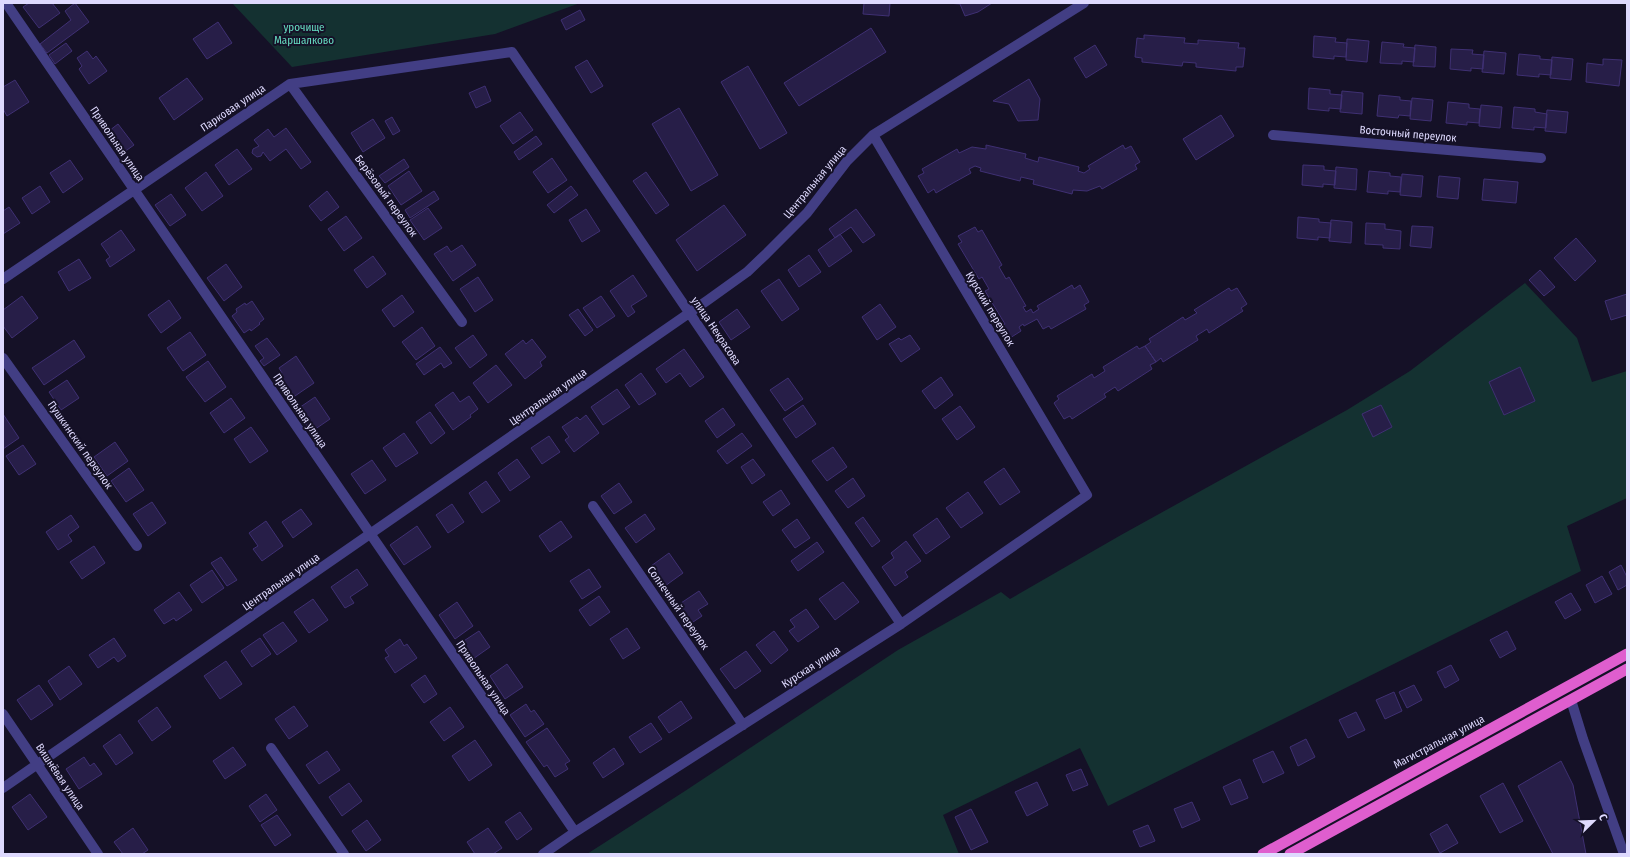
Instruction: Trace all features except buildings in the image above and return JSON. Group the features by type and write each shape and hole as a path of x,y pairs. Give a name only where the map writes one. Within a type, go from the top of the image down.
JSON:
{"highway":[{"name":"Магистральная улица","path":"1263,854 1627,654"},
{"path":"1290,854 1627,669"}],"street":[{"name":"Привольная улица","path":"6,3 575,832"},
{"name":"Центральная улица","path":"3,788 370,535 747,272 807,213 847,161 873,135 1084,3"},
{"name":"Парковая улица","path":"3,279 290,84 512,52"},
{"name":"улица Некрасова","path":"512,52 901,624"},
{"name":"Берёзовый переулок","path":"290,84 462,322"},
{"name":"Курский переулок","path":"873,135 1087,495"},
{"name":"Восточный переулок","path":"1273,135 1541,158"},
{"name":"Пушкинский переулок","path":"3,358 137,546"},
{"name":"Курская улица","path":"543,854 575,832 901,624 1087,495"},
{"name":"Солнечный переулок","path":"593,506 743,725"},
{"path":"1572,700 1583,739 1624,854"},
{"name":"Вишнёвая улица","path":"3,714 98,854"},
{"path":"271,748 344,854"}],"green space":[{"name":"урочище Маршалково","path":"232,3 580,3 495,34 292,67"},
{"path":"1525,283 1577,338 1592,382 1627,371 1627,498 1567,526 1581,571 1108,806 1080,748 943,815 959,854 587,854 898,650 1001,592 1010,599 1121,535 1347,410 1410,371"}]}
